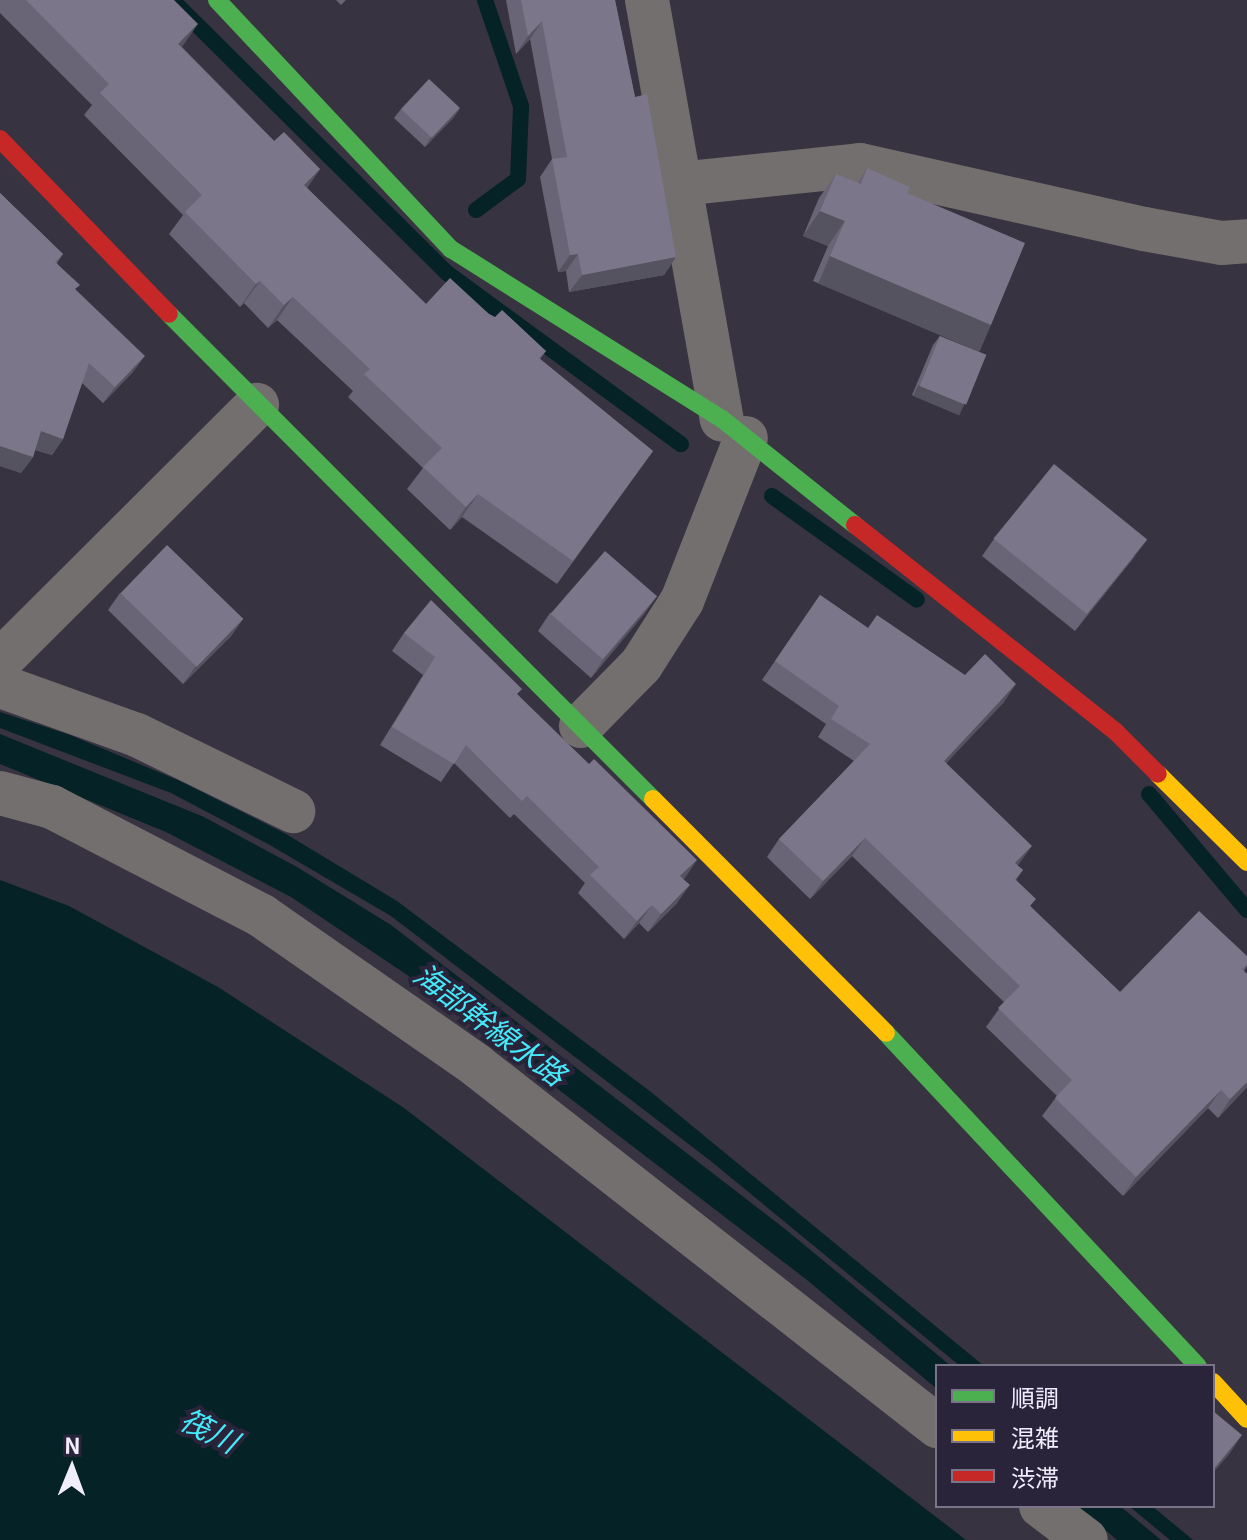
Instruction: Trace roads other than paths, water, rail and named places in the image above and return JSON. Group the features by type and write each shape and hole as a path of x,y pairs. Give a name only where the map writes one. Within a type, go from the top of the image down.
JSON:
{"street":[{"path":"217,0 451,249 734,428 1116,732 1247,862"},
{"path":"581,726 641,665 682,601 734,428 680,184 647,0"},
{"path":"0,139 257,405 842,986 1196,1364"},
{"path":"680,184 860,165 1144,229 1221,243 1247,241"},
{"path":"0,661 257,405"},
{"path":"0,686 137,735 293,811"},
{"path":"0,793 52,807 262,916 476,1065 935,1424"},
{"path":"1215,1384 1247,1419"},
{"path":"1044,1508 1086,1540"}],"water":[{"path":"0,712 70,735 180,781 286,834 397,901 651,1092 982,1364 958,1364 712,1162 391,916 268,844 171,793 0,728"},
{"name":"海部幹線水路","path":"0,734 204,817 297,867 391,925 785,1229 949,1364 935,1364 935,1387 807,1280 425,987 291,897 166,832 0,764"},
{"name":"筏川","path":"0,880 69,906 218,987 404,1108 966,1540 0,1540"},
{"path":"1079,1508 1122,1508 1161,1540 1117,1540"},
{"path":"1131,1508 1154,1508 1193,1540 1170,1540"}],"waterway":[{"path":"172,0 447,273 681,444"},
{"path":"476,210 518,179 521,106 485,0"},
{"path":"772,496 917,600"},
{"path":"1149,794 1247,910"}]}
